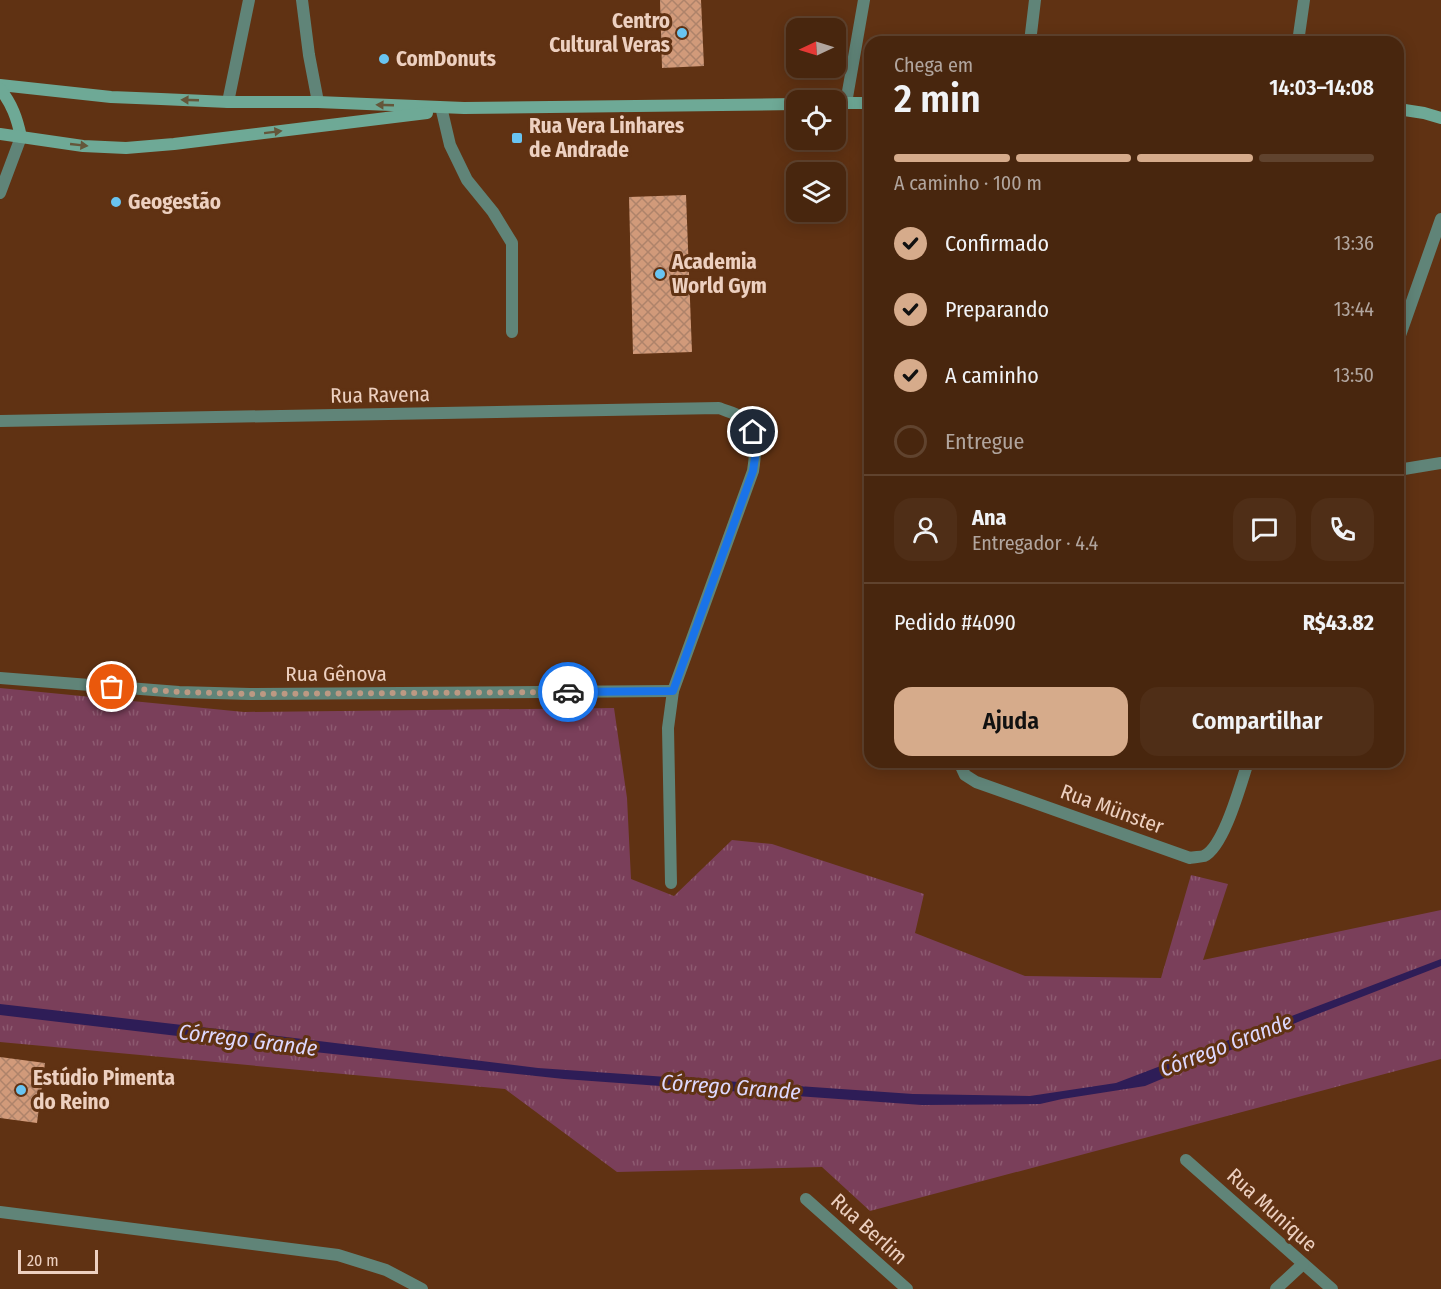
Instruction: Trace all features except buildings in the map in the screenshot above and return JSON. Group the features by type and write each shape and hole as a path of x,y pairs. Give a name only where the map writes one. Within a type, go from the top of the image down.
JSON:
{"main road":[{"path":"0,87 228,102 318,102 464,108 786,104"},
{"path":"0,87 17,118 21,137"},
{"path":"846,103 864,103"},
{"path":"0,134 82,146 126,148 185,143 464,108"},
{"path":"1404,110 1424,112 1441,118"}],"street":[{"path":"228,102 249,0"},
{"path":"302,0 318,102"},
{"path":"844,90 864,0"},
{"path":"1031,36 1035,0"},
{"path":"1299,36 1304,0"},
{"path":"442,111 450,146 467,180 493,212 512,243 512,332"},
{"path":"0,193 21,137"},
{"path":"1404,324 1441,219"},
{"name":"Rua Ravena","path":"0,421 719,408 741,417 753,432 756,451 753,471 673,691"},
{"path":"1404,469 1441,463"},
{"name":"Rua Gênova","path":"0,678 179,692 250,694 673,691"},
{"path":"670,883 668,728 673,691"},
{"name":"Rua Münster","path":"962,768 965,775 976,782 1190,858 1204,856 1215,848 1224,831 1246,768"},
{"name":"Rua Munique","path":"1186,1160 1332,1289"},
{"name":"Rua Berlim","path":"806,1199 907,1289"},
{"path":"0,1212 338,1255 386,1270 422,1289"},
{"path":"1276,1289 1303,1264"}],"green space":[{"path":"0,688 244,712 614,708 627,798 631,879 674,896 732,840 772,844 924,894 915,933 1025,976 1161,978 1191,875 1228,884 1203,960 1441,910 1441,1059 870,1211 822,1167 617,1172 505,1089 0,1042"}],"water":[{"name":"Córrego Grande","path":"1441,959 1441,966 1305,1019 1145,1086 1040,1104 922,1105 564,1079 0,1015 0,1004 538,1068 913,1094 1030,1096 1116,1083"}],"way so far":[{"path":"112,687 250,694 568,692"}],"place":[{"name":"Centro Cultural Veras","path":"682,33"},
{"name":"ComDonuts","path":"384,59"},
{"name":"Rua Vera Linhares de Andrade","path":"517,138"},
{"name":"Geogestão","path":"116,202"},
{"name":"Academia World Gym","path":"660,274"},
{"name":"Estúdio Pimenta do Reino","path":"21,1090"}],"route":[{"path":"568,692 673,691 753,471 756,451 753,432"}]}
